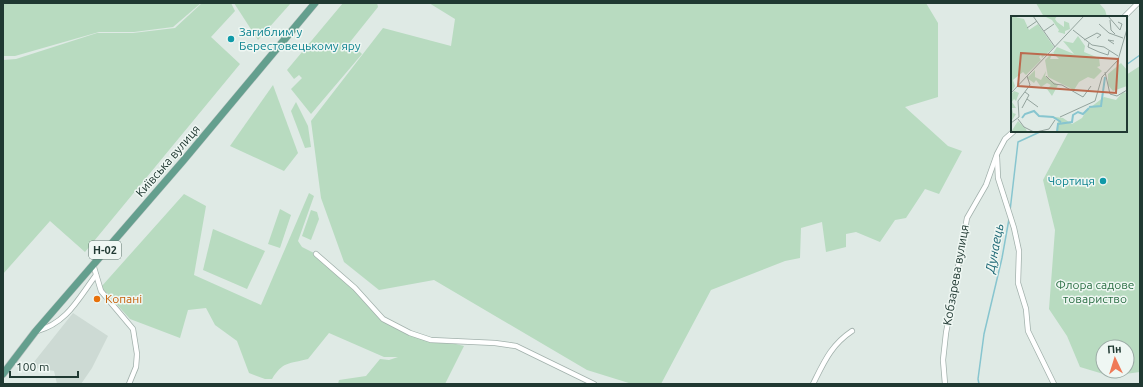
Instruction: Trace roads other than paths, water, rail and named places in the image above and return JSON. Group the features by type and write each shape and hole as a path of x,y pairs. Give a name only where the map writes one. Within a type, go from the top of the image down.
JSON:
{"main road":[{"name":"Київська вулиця","path":"35,332 183,161 315,3"},
{"name":"Н-02","path":"3,374 35,332"}],"street":[{"path":"1125,16 1138,3"},
{"name":"Кобзарева вулиця","path":"945,384 943,360 946,333 967,218 986,185 997,154 1005,139 1013,132"},
{"path":"997,154 998,178 1014,228 1019,251 1018,283 1026,309 1028,331 1054,384"},
{"path":"316,254 355,288 383,319 410,333 431,340 495,342 516,346 594,384"},
{"path":"93,264 102,291 133,329 137,354 136,368 129,384"},
{"path":"35,332 50,328 62,320 96,275"},
{"path":"813,384 823,363 838,340 852,331"}],"waterway":[{"name":"Дунаець","path":"1127,64 1140,55"},
{"name":"Дунаець","path":"1010,211 1018,142 1040,132"},
{"name":"Дунаець","path":"979,384 978,379 984,334 1002,258 1009,219"}],"place":[{"name":"Загиблим у Берестовецькому яру","path":"231,39"},
{"name":"Чортиця","path":"1103,181"},
{"name":"Копані","path":"97,299"}],"park label":[{"name":"Флора садове товариство","path":"1095,292"}]}
